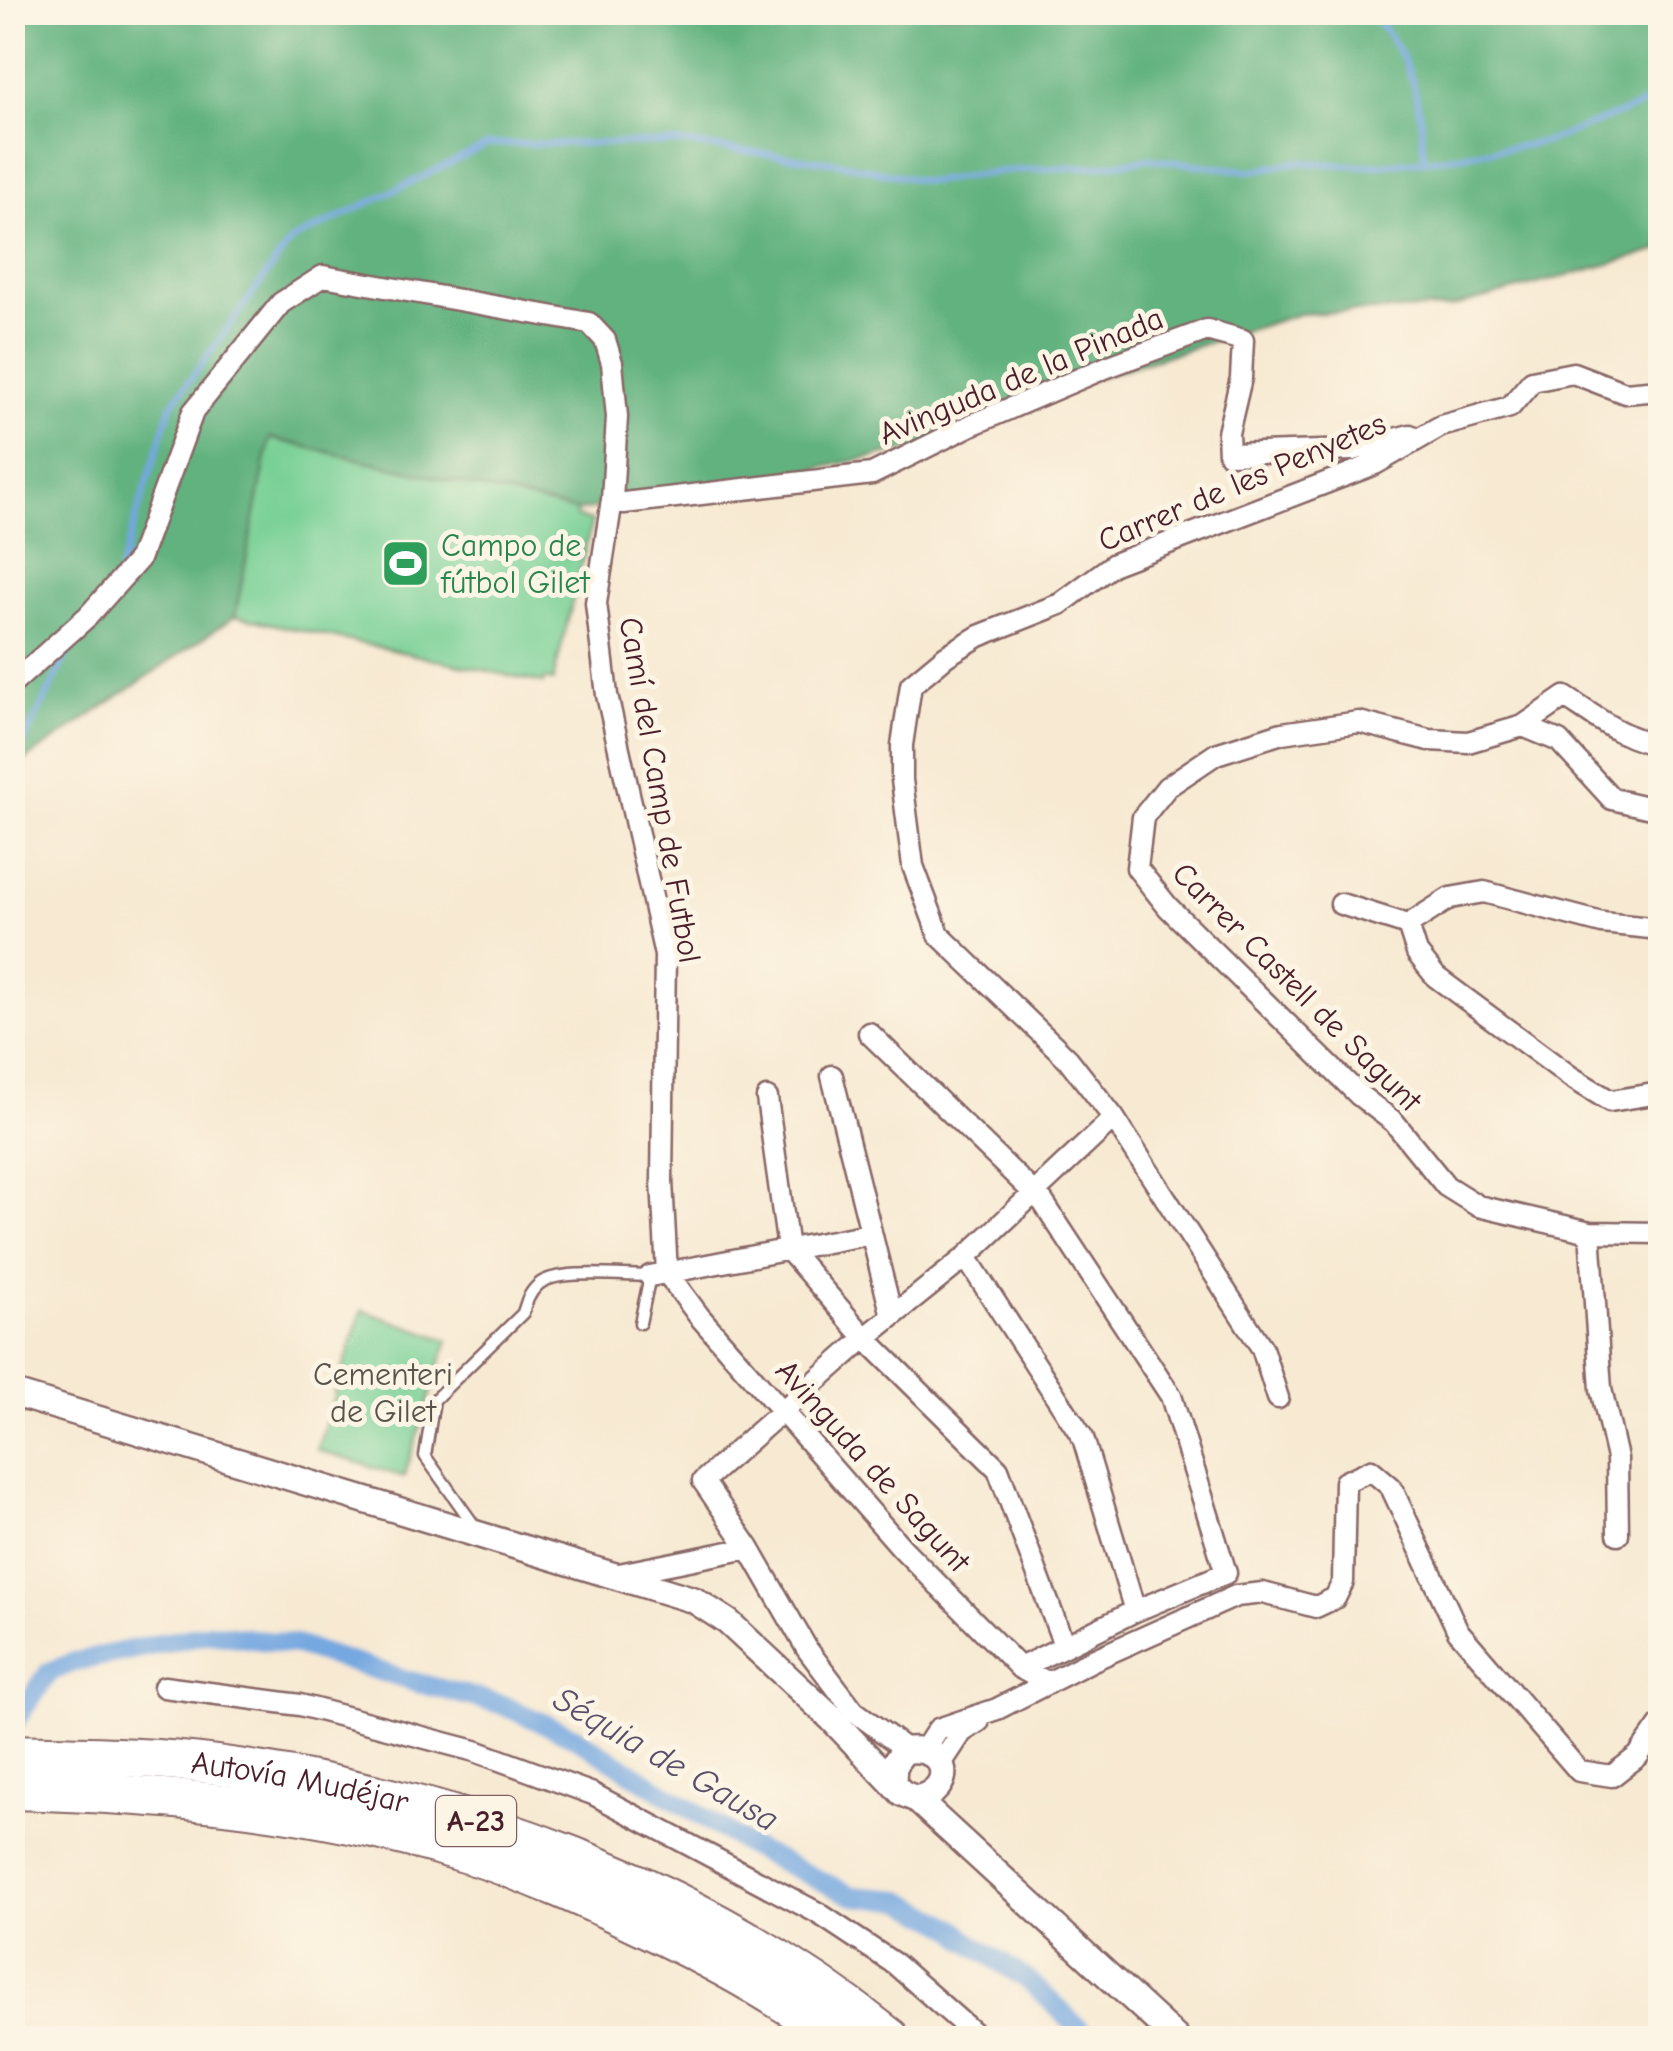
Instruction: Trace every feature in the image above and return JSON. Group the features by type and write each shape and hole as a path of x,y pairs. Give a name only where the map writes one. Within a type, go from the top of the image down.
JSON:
{"highway":[{"name":"Autovía Mudéjar","path":"12,1754 214,1765 350,1787 466,1817 592,1862 722,1927 846,2003 890,2038"},
{"name":"Autovía Mudéjar","path":"12,1790 216,1800 335,1819 458,1850 588,1899 709,1958 835,2038"}],"street":[{"name":"Camí del Camp de Futbol","path":"12,684 88,616 139,559 193,412 280,304 322,276 589,323 606,340 617,416 612,500 596,603 607,695 665,955 658,1274"},
{"name":"Avinguda de la Pinada","path":"612,500 624,503 872,474 988,418 1207,330 1243,340 1241,378 1228,433 1229,454 1353,450 1441,426"},
{"name":"Carrer de les Penyetes","path":"1278,1398 1262,1348 1114,1118 1068,1059 939,935 912,866 902,780 902,744 911,685 978,636 1060,604 1114,564 1375,464 1441,426 1510,407 1532,381 1573,373 1625,393 1660,390"},
{"name":"Carrer Castell de Sagunt","path":"1660,744 1648,743 1604,722 1565,697 1523,726 1468,742 1429,740 1359,722 1282,732 1216,754 1167,787 1143,817 1138,868 1168,908 1359,1095 1394,1122 1446,1186 1478,1206 1590,1232 1660,1233"},
{"path":"1523,726 1559,741 1612,799 1660,810"},
{"path":"1408,926 1450,898 1484,892 1602,923 1660,929"},
{"path":"1341,904 1408,926"},
{"path":"1408,926 1417,954 1436,977 1571,1077 1610,1101 1660,1093"},
{"path":"869,1033 1042,1202 1171,1396 1226,1573 1135,1611 1020,1668"},
{"path":"832,1076 892,1316"},
{"path":"767,1098 788,1249 864,1338 998,1469 1064,1645"},
{"path":"1114,1118 966,1257 864,1338 703,1481 749,1548 807,1649 854,1711 922,1767 984,1863 1176,2038"},
{"path":"1590,1232 1601,1389 1617,1458 1618,1534"},
{"path":"658,1274 869,1234"},
{"path":"966,1257 1082,1438 1135,1611"},
{"name":"Avinguda de Sagunt","path":"658,1274 902,1548 1020,1668 1049,1684"},
{"path":"12,1394 694,1600 728,1622 893,1781 894,1764 922,1767 997,1708 1236,1596 1263,1593 1316,1607 1335,1598 1343,1582 1345,1482 1371,1470 1390,1487 1458,1631 1580,1771 1612,1776 1638,1756 1660,1725"},
{"path":"614,1575 749,1548"},
{"path":"164,1687 300,1705 475,1750 592,1794 818,1913 895,1964 980,2038"},
{"path":"830,1717 922,1767"}],"lane":[{"path":"480,1534 425,1456 434,1400 522,1313 540,1282 555,1276 658,1274 640,1323"}],"green space":[{"path":"13,13 1660,13 1660,250 1450,308 1299,314 1042,395 930,445 686,496 577,511 270,438 235,616 13,769"},
{"name":"Campo de fútbol Gilet","path":"269,438 577,511 576,517 592,521 553,681 544,679 543,683 235,616"},
{"name":"Cementeri de Gilet","path":"362,1310 448,1340 404,1477 317,1450"}],"waterway":[{"path":"1368,12 1395,45 1412,80 1424,161"},
{"path":"120,570 171,406 291,241 489,144 680,143 840,163 928,182 1005,171 1150,159 1250,171 1297,162 1364,166 1424,161 1546,142 1660,98"},
{"path":"12,767 75,638"},
{"name":"Séquia de Gausa","path":"16,1720 49,1672 74,1662 210,1633 296,1645 500,1704 577,1738 752,1848 853,1896 902,1900 957,1929 965,1939 1028,1980 1089,2038"}],"place":[{"name":"Campo de fútbol Gilet","path":"406,563"}]}
